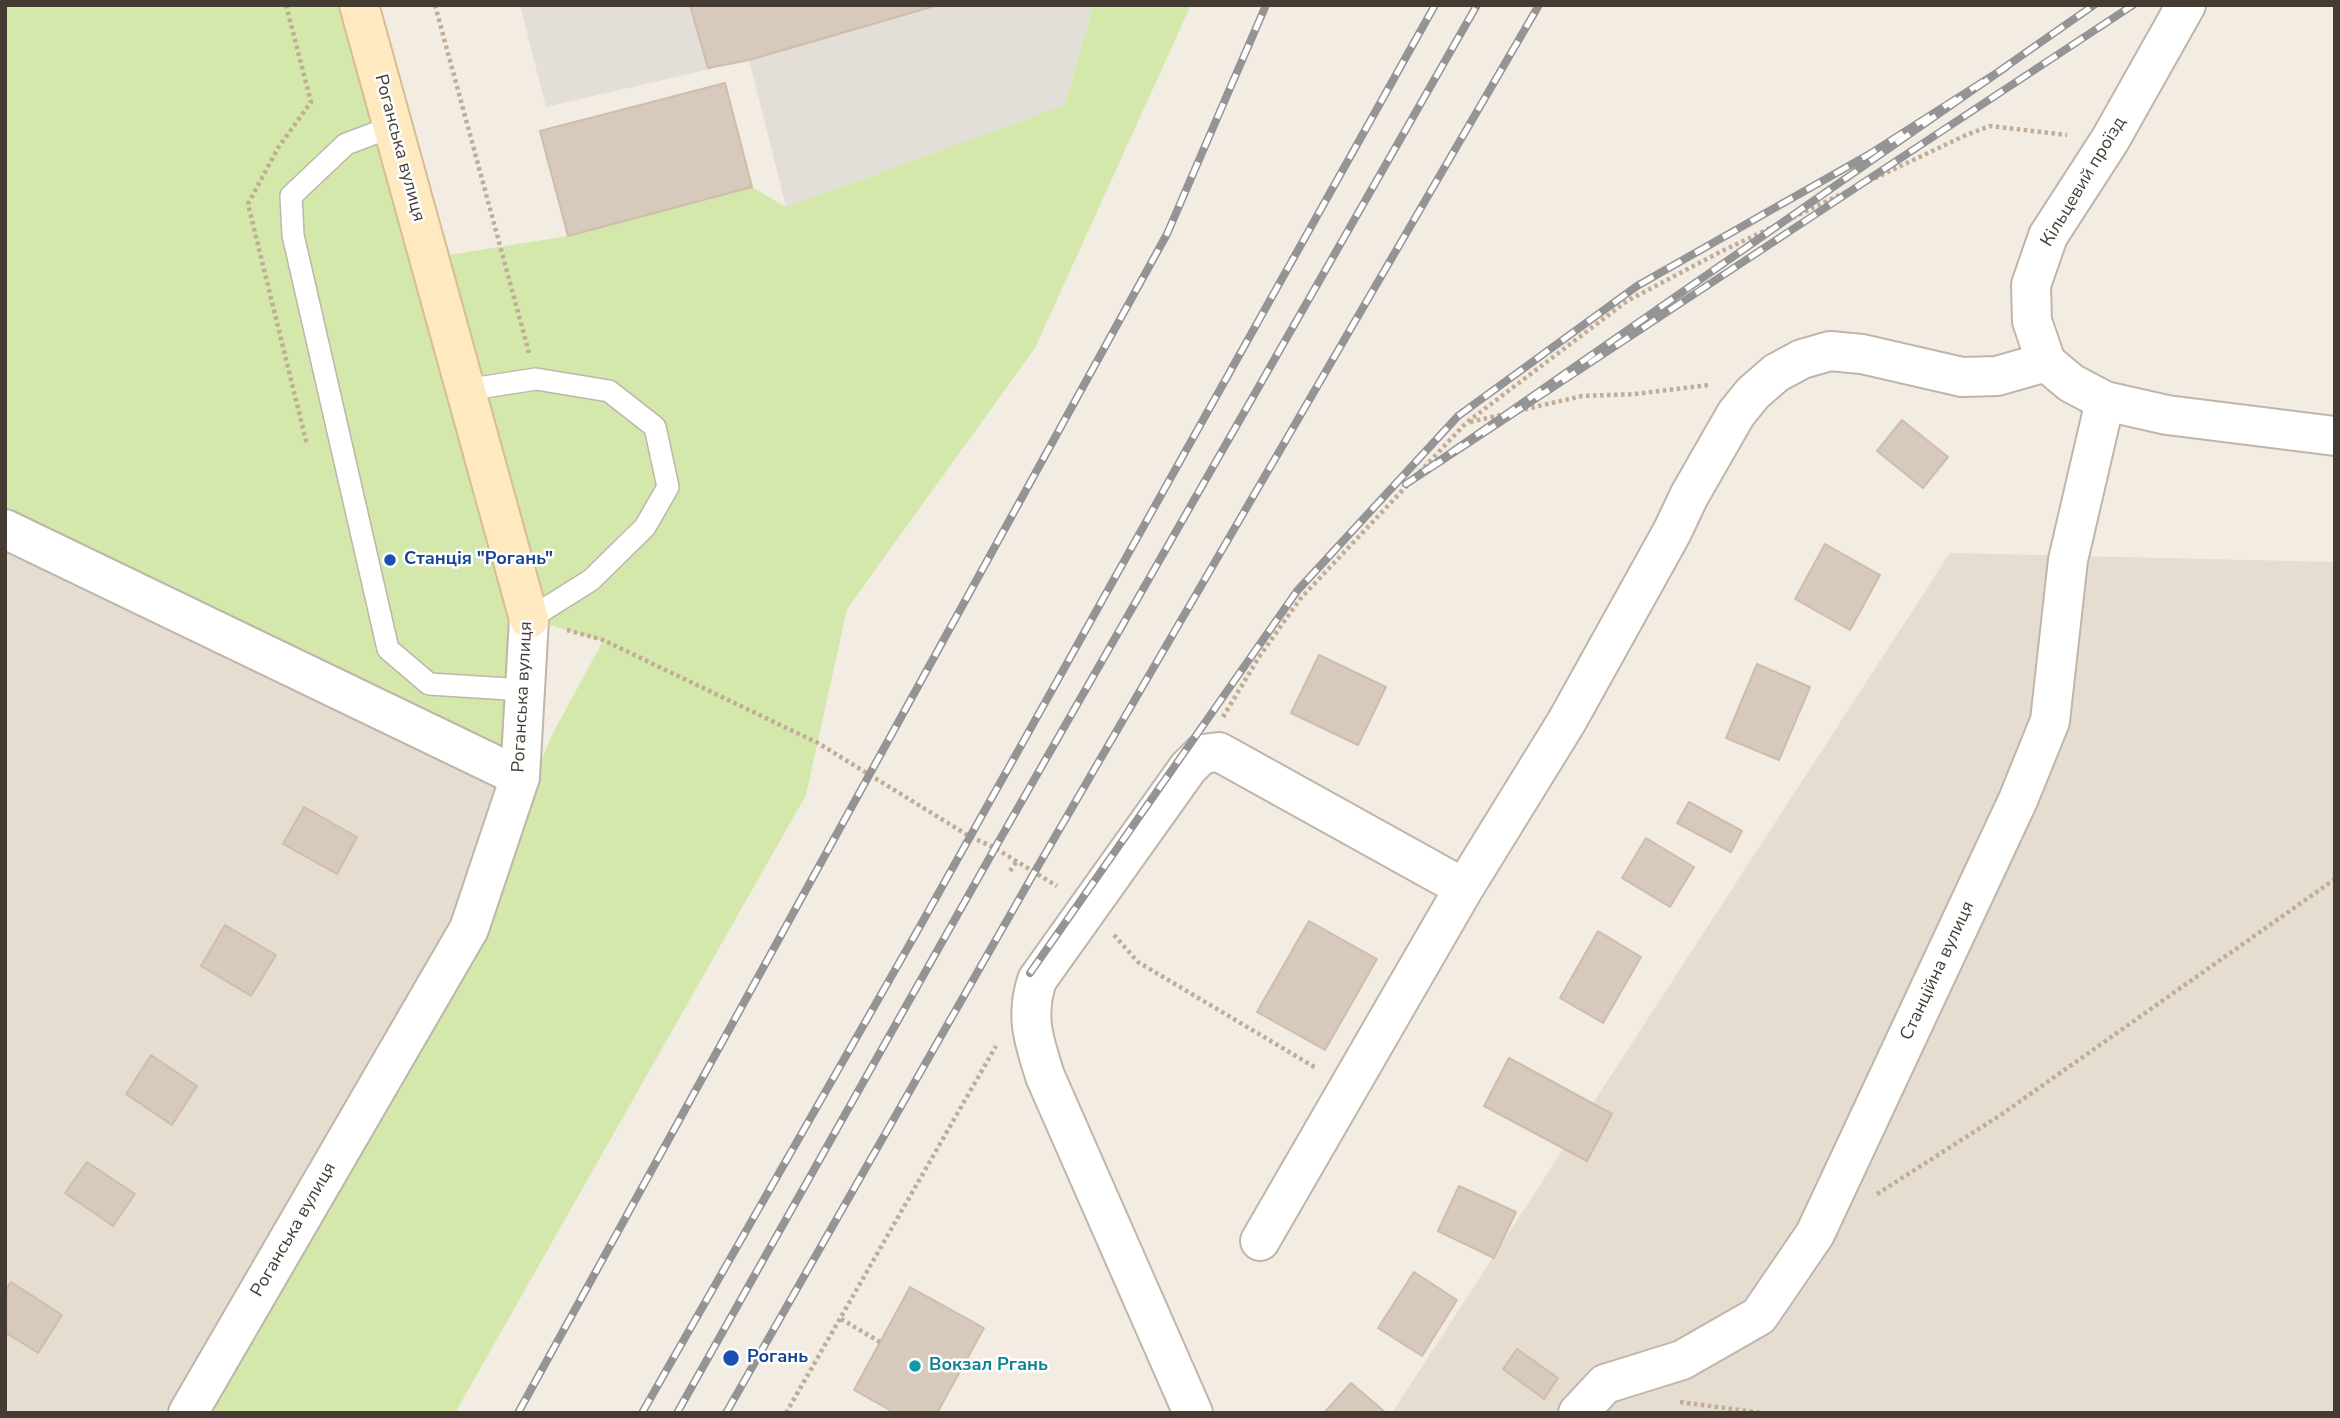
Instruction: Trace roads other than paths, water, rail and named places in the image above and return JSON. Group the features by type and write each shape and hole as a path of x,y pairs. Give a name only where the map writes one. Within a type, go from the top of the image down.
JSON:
{"main road":[{"name":"Роганська вулиця","path":"359,5 529,619"}],"street":[{"name":"Кільцевий проїзд","path":"2046,362 2032,321 2031,285 2048,236 2110,140 2186,5"},
{"path":"1260,1241 1464,888 1567,721 1736,414 1753,393 1784,368 1802,359 1830,351 1863,354 1962,377 1997,376 2046,362 2071,383 2105,401 2166,415 2335,436"},
{"name":"Станційна вулиця","path":"1578,1413 1605,1384 1682,1360 1759,1316 1815,1234 2018,800 2050,721 2068,560 2105,401"},
{"path":"5,529 520,777"},
{"name":"Роганська вулиця","path":"188,1413 469,929 520,777 529,619"},
{"path":"1193,1413 1045,1076 1031,1031 1031,1000 1037,980 1188,768 1202,754 1219,752 1464,888"}],"lane":[{"path":"394,126 346,144 291,196 293,235 388,649 429,684 525,691"},
{"path":"465,390 536,379 610,391 655,427 668,487 645,527 591,579 529,619"}],"railway":[{"path":"518,1413 1167,234 1266,5"},
{"path":"642,1413 919,928 1435,5"},
{"path":"677,1413 995,848 1477,5"},
{"path":"726,1413 1034,873 1539,5"},
{"path":"1998,72 2094,5"},
{"path":"1030,973 1297,591 1458,416 1637,286 1868,155 2006,67 1406,484 2133,5"}],"place":[{"name":"Станція \"Рогань\"","path":"390,560"},
{"name":"Рогань","path":"731,1358"},
{"name":"Вокзал Ргань","path":"915,1366"}]}
